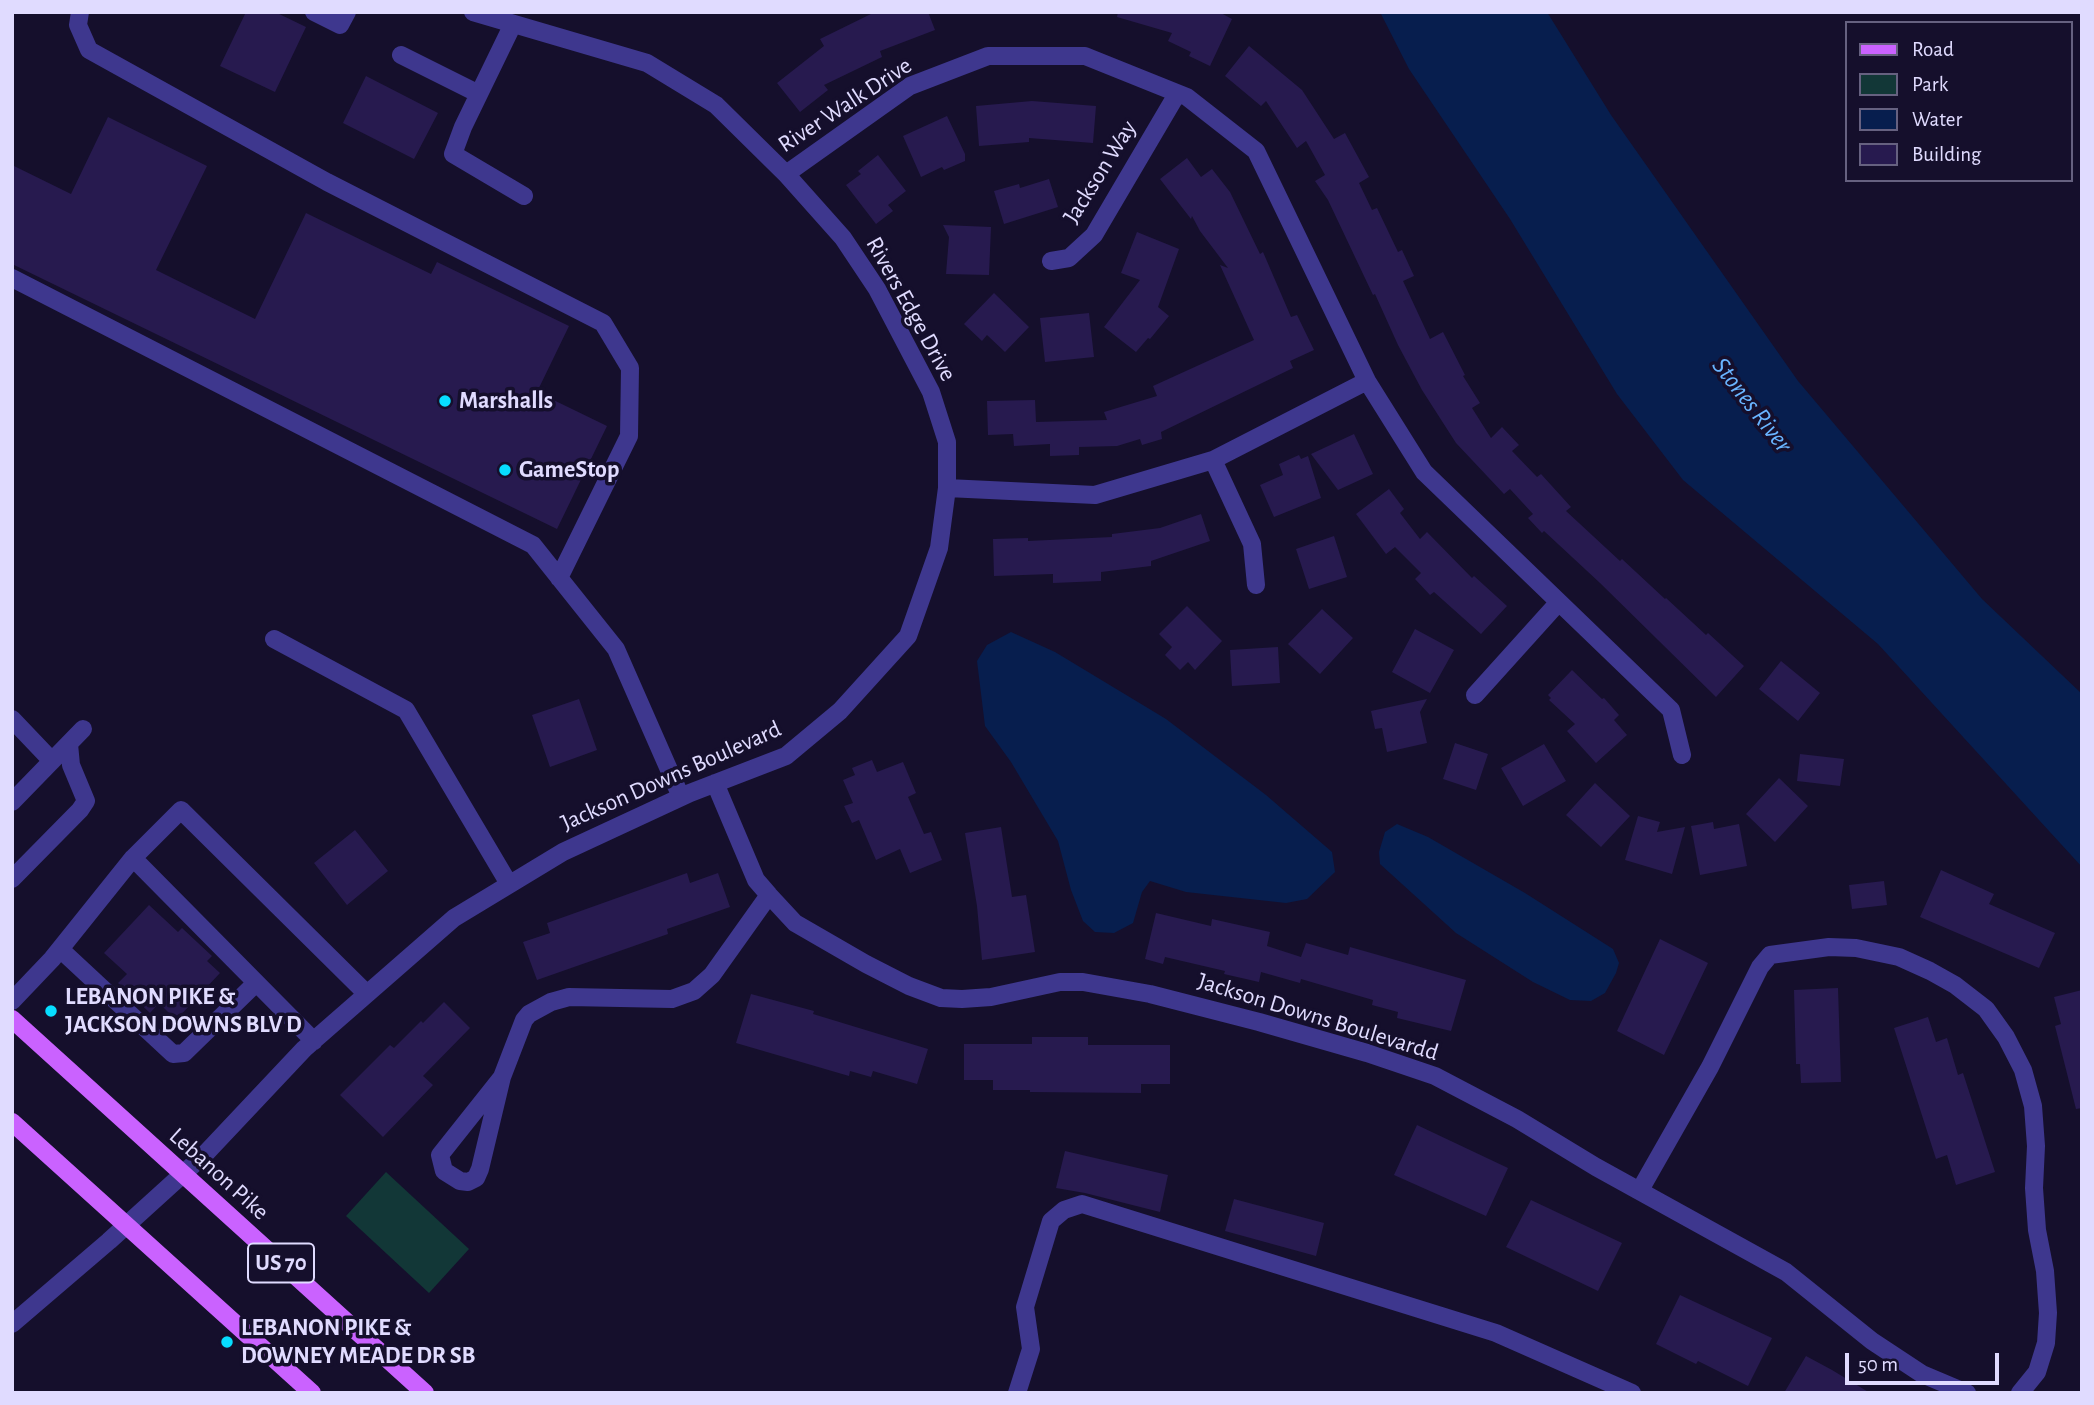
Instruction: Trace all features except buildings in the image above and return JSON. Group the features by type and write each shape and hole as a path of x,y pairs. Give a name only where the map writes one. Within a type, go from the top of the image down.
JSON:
{"main road":[{"name":"Lebanon Pike","path":"12,1019 425,1393"},
{"path":"12,1122 312,1393"}],"street":[{"path":"80,12 78,25 89,50 327,182 603,323 630,368 629,436 559,578"},
{"path":"314,12 340,25 347,12"},
{"name":"River Walk Drive","path":"473,12 647,62 716,105 786,174 910,86 988,56 1086,56 1187,97 1256,150 1367,381"},
{"path":"513,24 463,127 453,154 524,196"},
{"path":"401,55 479,94"},
{"name":"Jackson Way","path":"1051,261 1069,258 1094,235 1177,94"},
{"name":"Rivers Edge Drive","path":"786,174 850,248 877,289 931,392 947,442 947,488"},
{"path":"12,278 533,545 616,649 681,797"},
{"path":"947,488 1095,495 1213,460 1367,381 1423,472 1671,710 1682,755"},
{"path":"1213,460 1252,544 1256,585"},
{"name":"Jackson Downs Boulevard","path":"12,1324 183,1174 314,1041 454,918 564,852 681,797 786,756 840,711 908,636 939,548 947,488"},
{"path":"1475,695 1558,603"},
{"path":"274,639 406,710 509,884"},
{"path":"12,719 52,761"},
{"path":"12,802 83,729"},
{"path":"12,879 86,801 71,765 69,744"},
{"name":"Jackson Downs Boulevardd","path":"715,783 756,880 769,895 796,923 838,949 909,986 941,998 991,997 1038,986 1083,982 1150,994 1367,1053 1435,1076 1517,1119 1786,1272 1872,1341 1922,1374 1967,1393"},
{"path":"12,1001 60,949 133,858 180,810 367,994"},
{"path":"133,858 314,1041"},
{"path":"502,1077 440,1155 444,1171 460,1181 468,1182 476,1178 481,1169 502,1077 524,1020 538,1007 569,998 672,999 694,991 712,975 769,895"},
{"path":"1640,1190 1710,1067 1760,967 1770,955 1829,947 1856,948 1899,957 1930,971 1955,985 1986,1009 2006,1037 2023,1070 2033,1106 2037,1230 2045,1271 2048,1313 2046,1343 2037,1372 2020,1393"},
{"path":"60,949 173,1054 184,1053 256,983"},
{"path":"1017,1393 1031,1349 1025,1307 1051,1222 1064,1210 1082,1204 1496,1334 1632,1393"}],"green space":[{"path":"386,1172 469,1249 429,1293 346,1216"}],"water":[{"name":"Stones River","path":"1380,12 1547,12 1611,115 1798,381 1982,599 2082,694 2082,867 1878,644 1683,480 1617,394 1510,219 1409,69"},
{"path":"1011,632 1055,652 1166,719 1266,795 1332,852 1335,872 1307,899 1286,903 1186,892 1150,881 1142,892 1133,923 1114,933 1095,932 1083,921 1071,890 1058,841 1011,762 985,726 977,661 987,645"},
{"path":"1397,824 1428,837 1525,893 1613,949 1619,963 1605,993 1591,1001 1570,1000 1533,982 1456,933 1380,864 1379,852 1385,832"}],"place":[{"name":"Marshalls","path":"445,401"},
{"name":"GameStop","path":"505,470"},
{"name":"LEBANON PIKE & JACKSON DOWNS BLV D","path":"51,1011"},
{"name":"LEBANON PIKE & DOWNEY MEADE DR SB","path":"227,1342"}]}
